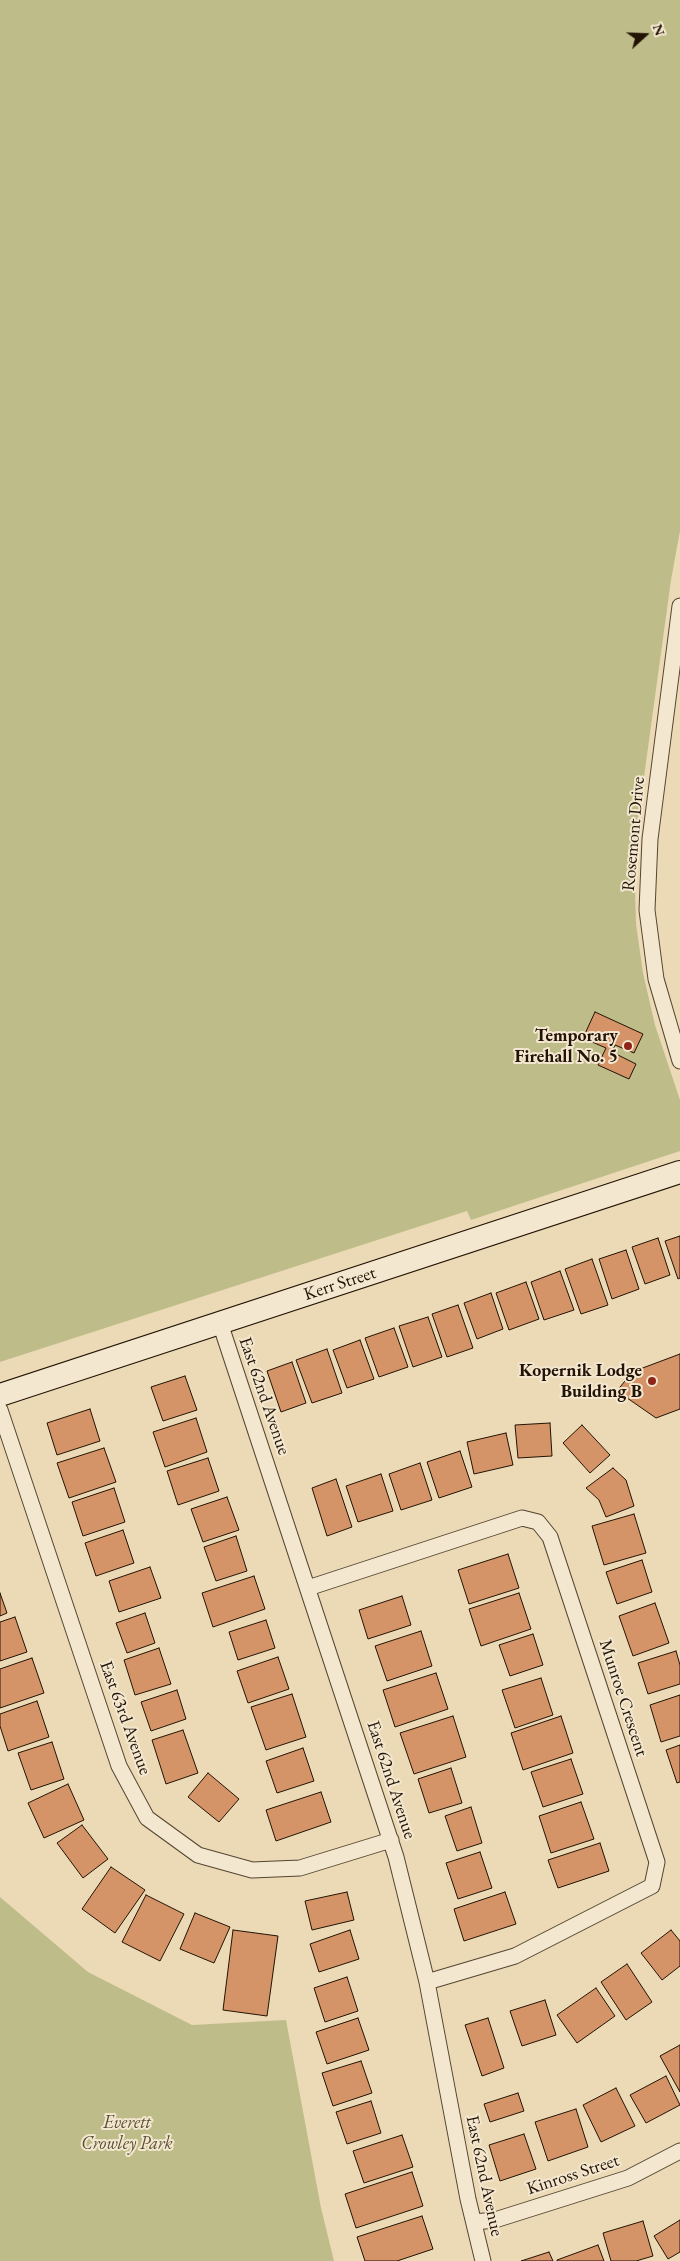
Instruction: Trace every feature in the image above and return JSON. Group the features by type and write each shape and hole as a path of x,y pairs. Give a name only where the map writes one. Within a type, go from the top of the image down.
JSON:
{"street":[{"name":"Rosemont Drive","path":"680,606 650,839 647,910 656,979 680,1061"},
{"name":"Kerr Street","path":"0,1395 680,1172"},
{"name":"East 62nd Avenue","path":"220,1323 391,1840 427,1982 483,2261"},
{"name":"East 63rd Avenue","path":"0,1410 119,1766 147,1818 198,1855 252,1870 300,1868 391,1840"},
{"name":"Munroe Crescent","path":"308,1588 522,1518 538,1522 550,1537 658,1862 652,1886 516,1956 427,1982"},
{"name":"Kinross Street","path":"474,2222 501,2218 628,2178 680,2151"}],"green space":[{"path":"0,0 680,0 680,531 671,580 634,850 636,924 643,973 655,1025 680,1100 680,1151 471,1220 467,1211 0,1362"},
{"name":"Everett Crowley Park","path":"0,1897 88,1972 192,2025 286,2020 321,2208 334,2261 0,2261"}],"building":[{"name":"Temporary Firehall No. 5","path":"595,1012 643,1034 634,1053 615,1045 612,1052 636,1064 629,1079 598,1065 606,1048 583,1038"},
{"path":"680,1236 680,1278 678,1279 665,1241"},
{"path":"658,1238 670,1275 645,1284 632,1247"},
{"path":"626,1250 639,1289 612,1299 599,1259"},
{"path":"592,1259 608,1305 581,1314 565,1269"},
{"path":"560,1271 574,1310 544,1320 531,1282"},
{"path":"526,1282 539,1319 509,1330 496,1293"},
{"path":"491,1293 503,1329 477,1339 464,1303"},
{"path":"458,1305 473,1348 447,1357 432,1314"},
{"path":"428,1317 442,1357 413,1367 399,1326"},
{"path":"394,1328 408,1367 379,1377 365,1338"},
{"path":"360,1340 374,1379 347,1388 333,1350"},
{"path":"327,1349 342,1393 312,1403 296,1360"},
{"name":"Kopernik Lodge Building B","path":"680,1354 680,1409 656,1418 617,1391 632,1372"},
{"path":"292,1362 306,1403 281,1412 267,1371"},
{"path":"185,1376 197,1410 163,1421 151,1387"},
{"path":"90,1409 100,1441 57,1455 47,1423"},
{"path":"196,1418 207,1452 165,1467 153,1432"},
{"path":"550,1423 552,1456 518,1458 515,1425"},
{"path":"582,1425 610,1455 590,1473 563,1443"},
{"path":"506,1433 513,1465 474,1474 467,1442"},
{"path":"104,1448 116,1482 69,1498 57,1463"},
{"path":"460,1451 472,1487 439,1498 427,1462"},
{"path":"208,1458 219,1491 178,1505 167,1471"},
{"path":"420,1463 432,1500 401,1510 389,1474"},
{"path":"613,1468 626,1480 634,1506 606,1517 599,1500 586,1488"},
{"path":"381,1474 393,1511 358,1522 346,1486"},
{"path":"336,1479 352,1527 327,1536 312,1488"},
{"path":"114,1488 125,1522 83,1536 72,1502"},
{"path":"227,1497 239,1530 203,1542 191,1509"},
{"path":"634,1514 646,1553 604,1565 592,1526"},
{"path":"123,1530 134,1563 96,1576 85,1543"},
{"path":"236,1536 247,1571 216,1581 204,1547"},
{"path":"508,1554 519,1588 469,1604 458,1570"},
{"path":"642,1560 652,1592 617,1604 606,1572"},
{"path":"150,1567 161,1598 119,1612 109,1581"},
{"path":"254,1576 265,1609 213,1627 202,1593"},
{"path":"0,1593 7,1613 0,1616"},
{"path":"519,1593 531,1629 481,1646 469,1609"},
{"path":"402,1596 411,1625 368,1639 359,1610"},
{"path":"655,1603 669,1643 633,1656 619,1616"},
{"path":"145,1613 155,1643 127,1653 116,1623"},
{"path":"15,1617 27,1652 0,1661 0,1622"},
{"path":"266,1620 275,1648 238,1660 229,1632"},
{"path":"421,1631 432,1666 387,1681 375,1646"},
{"path":"533,1634 543,1665 510,1676 499,1645"},
{"path":"159,1648 171,1684 135,1695 124,1660"},
{"path":"676,1651 680,1665 680,1684 648,1694 638,1663"},
{"path":"278,1657 289,1689 248,1703 237,1671"},
{"path":"32,1658 44,1693 0,1708 0,1669"},
{"path":"436,1673 448,1709 395,1727 383,1690"},
{"path":"541,1678 553,1715 515,1728 502,1690"},
{"path":"177,1690 186,1719 151,1731 141,1702"},
{"path":"292,1694 306,1737 266,1750 251,1707"},
{"path":"680,1695 680,1736 661,1742 650,1705"},
{"path":"37,1701 49,1737 8,1751 0,1726 0,1714"},
{"path":"453,1716 466,1757 414,1774 400,1733"},
{"path":"561,1716 573,1753 523,1770 511,1733"},
{"path":"183,1730 198,1773 166,1784 152,1740"},
{"path":"52,1742 64,1779 31,1790 18,1753"},
{"path":"680,1745 680,1782 677,1783 666,1750"},
{"path":"303,1748 314,1781 277,1793 266,1761"},
{"path":"571,1759 583,1794 543,1807 531,1772"},
{"path":"451,1768 462,1803 429,1813 418,1779"},
{"path":"208,1773 239,1799 219,1822 188,1797"},
{"path":"68,1784 84,1820 44,1838 28,1803"},
{"path":"321,1792 331,1822 276,1841 266,1810"},
{"path":"581,1802 594,1839 551,1853 539,1816"},
{"path":"471,1807 482,1843 457,1851 445,1816"},
{"path":"82,1825 108,1859 83,1878 57,1843"},
{"path":"600,1843 609,1871 558,1888 548,1860"},
{"path":"480,1852 492,1888 458,1899 446,1863"},
{"path":"111,1867 145,1890 115,1933 82,1909"},
{"path":"347,1892 354,1920 312,1930 305,1901"},
{"path":"505,1892 516,1924 464,1941 454,1909"},
{"path":"146,1895 184,1914 160,1961 122,1942"},
{"path":"195,1913 230,1927 214,1963 180,1949"},
{"path":"233,1930 278,1936 267,2016 223,2010"},
{"path":"350,1930 359,1959 319,1972 310,1944"},
{"path":"671,1930 680,1941 680,1966 662,1980 641,1953"},
{"path":"627,1964 652,2002 626,2020 601,1982"},
{"path":"347,1977 358,2011 325,2022 314,1988"},
{"path":"596,1988 615,2016 577,2043 557,2015"},
{"path":"545,2000 556,2035 522,2046 510,2011"},
{"path":"358,2018 369,2050 327,2064 316,2032"},
{"path":"488,2018 504,2068 482,2076 465,2025"},
{"path":"680,2045 680,2092 660,2056"},
{"path":"361,2061 372,2093 333,2106 322,2073"},
{"path":"666,2076 680,2105 646,2123 630,2095"},
{"path":"616,2088 635,2126 601,2142 583,2105"},
{"path":"518,2093 524,2111 490,2122 484,2104"},
{"path":"371,2101 381,2133 347,2144 336,2112"},
{"path":"576,2109 588,2147 548,2161 535,2122"},
{"path":"524,2134 536,2169 500,2181 489,2145"},
{"path":"402,2135 413,2167 364,2183 353,2151"},
{"path":"412,2172 423,2206 356,2228 345,2194"},
{"path":"422,2216 433,2249 397,2261 365,2261 357,2237"},
{"path":"680,2220 680,2252 668,2259 654,2236"},
{"path":"643,2221 653,2256 636,2261 611,2261 603,2233"},
{"path":"598,2245 604,2261 557,2261 557,2260"},
{"path":"549,2252 553,2261 521,2261"}],"place":[{"name":"Temporary Firehall No. 5","path":"628,1046"},
{"name":"Kopernik Lodge Building B","path":"652,1381"}]}
